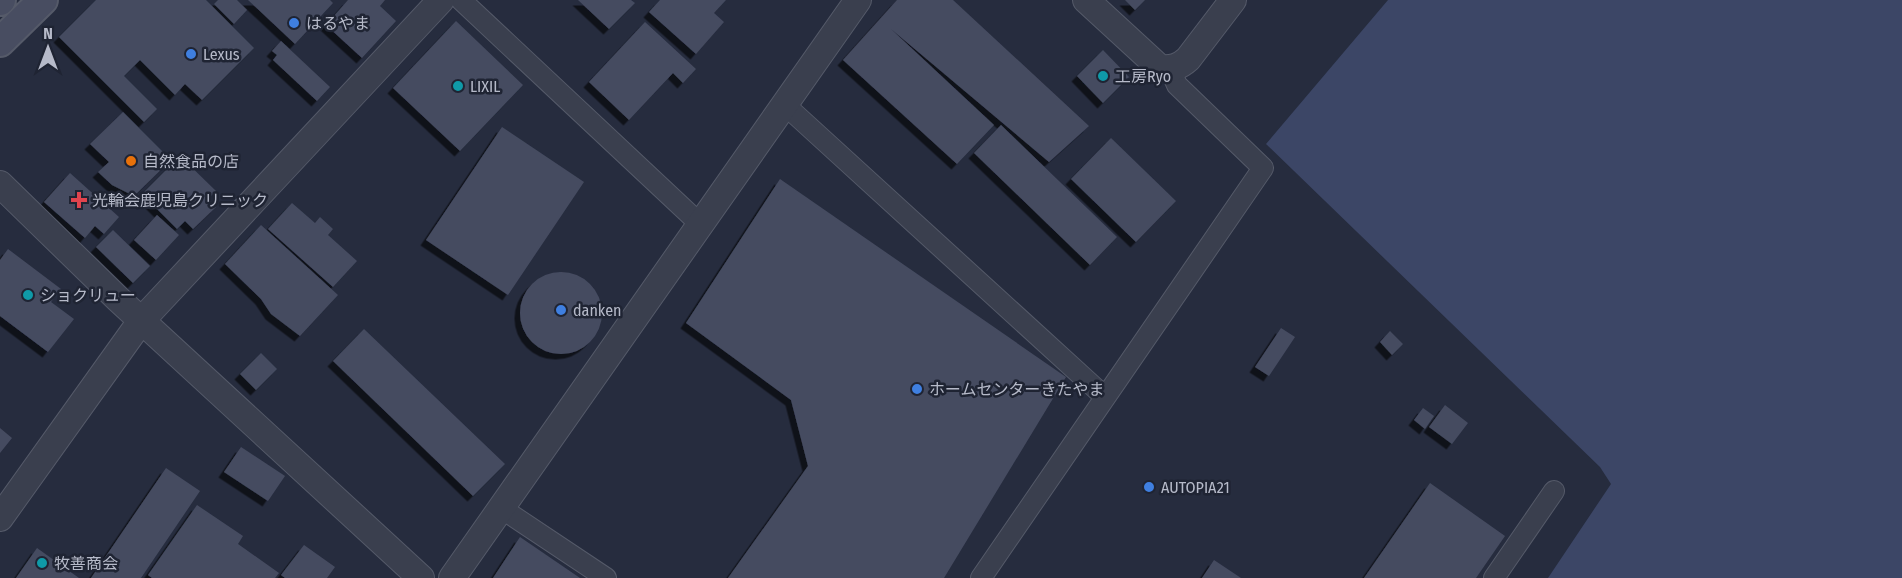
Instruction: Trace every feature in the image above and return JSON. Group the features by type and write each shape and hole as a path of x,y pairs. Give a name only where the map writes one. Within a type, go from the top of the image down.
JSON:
{"main road":[{"path":"0,42 44,0"}],"street":[{"path":"0,518 141,321 441,0"},
{"path":"461,0 700,224"},
{"path":"452,578 858,0"},
{"path":"1086,0 1160,68 1170,69 1181,65 1188,59 1233,0"},
{"path":"981,578 1263,168 1177,85 1170,69"},
{"path":"784,104 1105,397"},
{"path":"0,184 141,321 421,578"},
{"path":"1494,578 1554,491"},
{"path":"501,508 606,578"}],"water":[{"path":"1388,0 1902,0 1902,578 1548,578 1611,484 1600,467 1266,144"}],"building":[{"name":"Lexus","path":"96,0 206,0 254,48 202,100 185,84 175,95 140,60 124,76 157,109 144,122 59,37"},
{"path":"218,0 237,0 247,10 234,24 214,4"},
{"name":"はるやま","path":"248,0 330,0 333,3 295,44"},
{"path":"348,0 385,0 380,6 396,21 362,58 326,25"},
{"path":"578,0 631,0 635,3 609,29"},
{"path":"660,0 726,0 714,13 724,22 696,54 649,12"},
{"path":"897,0 953,0 1089,126 1049,162 891,29 994,125 957,164 843,60"},
{"path":"1125,0 1145,0 1135,10"},
{"name":"LIXIL","path":"456,21 523,85 460,151 393,88"},
{"path":"645,22 696,69 683,83 673,73 629,120 589,82"},
{"path":"281,41 330,87 317,101 273,60 277,55 272,51"},
{"name":"工房Ryo","path":"1103,50 1129,77 1103,103 1077,76"},
{"path":"123,112 171,160 134,196 112,185 98,172 109,162 90,144"},
{"path":"1001,125 1117,237 1090,265 974,153"},
{"path":"502,127 584,182 508,295 426,240"},
{"path":"1111,138 1176,201 1136,242 1071,179"},
{"path":"180,156 216,191 208,199 216,207 193,229 185,221 177,229 142,194"},
{"path":"70,173 119,217 104,234 95,226 85,238 44,202"},
{"name":"ホームセンターきたやま","path":"780,179 1066,377 944,578 728,578 808,466 791,400 686,323"},
{"path":"292,203 315,223 320,217 333,229 328,235 357,261 333,287 268,229"},
{"path":"157,215 179,235 156,260 134,240"},
{"path":"261,225 338,295 300,336 271,314 261,299 225,264"},
{"path":"113,230 150,266 133,283 96,247"},
{"name":"ショクリュー","path":"8,249 61,289 51,302 74,319 48,352 0,316 0,260"},
{"name":"danken","path":"561,272 577,276 590,284 598,297 602,313 598,329 590,342 577,350 561,354 545,350 532,342 524,329 520,313 524,297 532,284 545,276"},
{"path":"1281,328 1295,337 1269,376 1255,367"},
{"path":"364,329 505,464 473,496 333,361"},
{"path":"1390,331 1403,344 1392,355 1380,342"},
{"path":"261,353 277,369 256,390 240,374"},
{"path":"1445,405 1468,423 1452,444 1429,427"},
{"path":"1423,408 1434,416 1425,429 1414,420"},
{"path":"0,428 12,438 0,453"},
{"path":"241,447 285,476 268,501 224,472"},
{"path":"166,468 200,491 141,578 91,578"},
{"path":"1430,483 1505,536 1476,578 1364,578"},
{"path":"197,505 243,536 238,544 279,573 275,578 152,578 148,575"},
{"path":"520,537 580,578 493,578"},
{"path":"304,545 335,567 327,578 285,578 281,575"},
{"name":"牧善商会","path":"37,548 79,578 16,578"},
{"path":"1214,560 1241,578 1202,578"}],"place":[{"name":"はるやま","path":"294,23"},
{"name":"Lexus","path":"191,54"},
{"name":"工房Ryo","path":"1103,76"},
{"name":"LIXIL","path":"458,86"},
{"name":"自然食品の店","path":"131,161"},
{"name":"光輪会鹿児島クリニック","path":"79,200"},
{"name":"ショクリュー","path":"28,295"},
{"name":"danken","path":"561,310"},
{"name":"ホームセンターきたやま","path":"917,389"},
{"name":"AUTOPIA21","path":"1149,487"},
{"name":"牧善商会","path":"42,563"}]}
